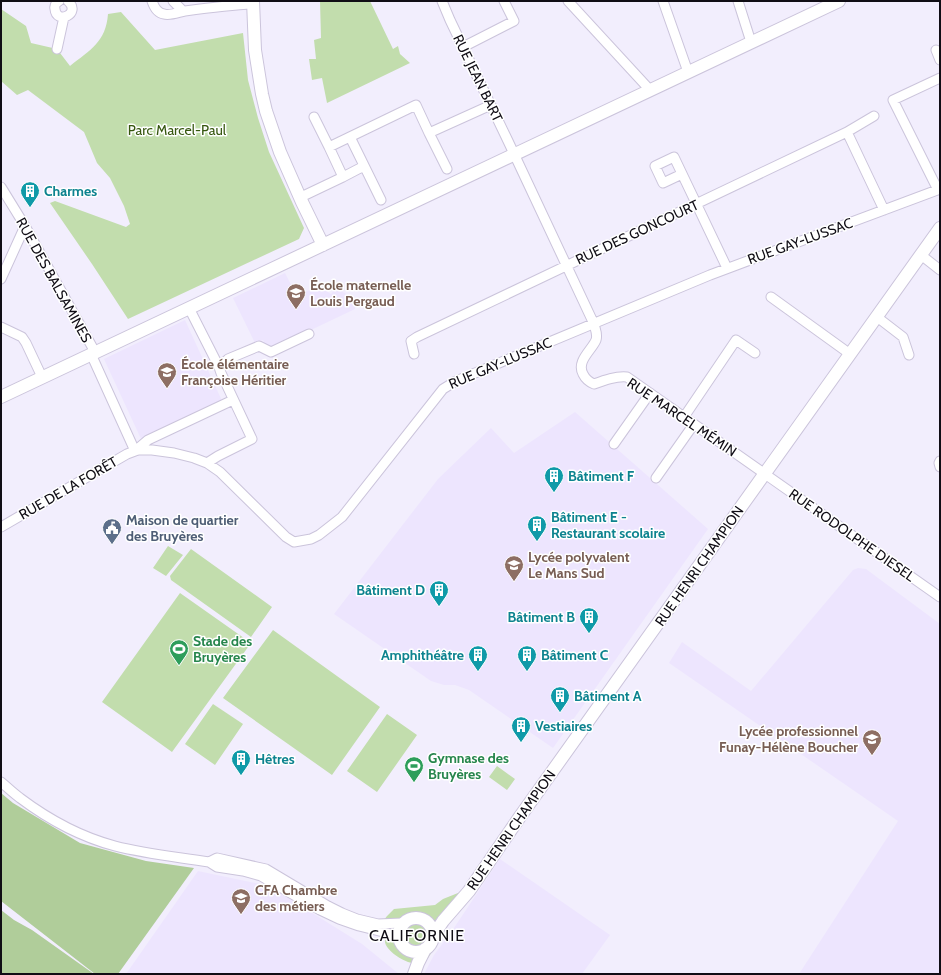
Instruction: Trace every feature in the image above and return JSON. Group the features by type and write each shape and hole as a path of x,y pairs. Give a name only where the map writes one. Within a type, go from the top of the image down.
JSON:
{"street":[{"path":"59,1 54,9 60,17 67,16 71,12 72,6 70,2"},
{"path":"152,1 155,8 160,13 165,15 183,11 253,3 255,50 266,110 280,152 323,245"},
{"path":"173,1 183,11"},
{"name":"RUE JEAN BART","path":"442,1 594,324"},
{"path":"463,47 514,21 504,1"},
{"path":"568,1 650,90"},
{"path":"664,1 688,72"},
{"path":"738,1 751,42"},
{"path":"1,397 839,1"},
{"path":"57,49 64,17"},
{"path":"936,50 940,60"},
{"path":"939,189 893,100 940,78"},
{"path":"429,133 491,104"},
{"path":"329,147 416,105 447,169"},
{"name":"RUE DES GONCOURT","path":"414,354 410,341 417,337 847,132 874,116"},
{"path":"314,118 343,177"},
{"path":"847,132 884,210"},
{"path":"350,137 381,200"},
{"path":"301,197 364,166"},
{"path":"682,174 727,268"},
{"name":"RUE DES BALSAMINES","path":"1,187 25,226 93,353 136,451"},
{"name":"RUE GAY-LUSSAC","path":"136,451 152,450 174,453 207,463 220,472 286,537 294,542 311,539 319,535 342,517 443,389 456,381 727,268 939,189"},
{"path":"1,279 25,226"},
{"name":"RUE HENRI CHAMPION","path":"433,936 469,891 519,818 940,228"},
{"path":"920,255 940,270"},
{"path":"771,297 850,354"},
{"path":"189,308 219,367 252,440 218,456 207,463"},
{"path":"877,317 903,336 909,355"},
{"name":"RUE MARCEL MÉMIN","path":"594,324 597,332 596,340 589,349 581,366 581,371 588,381 594,384 620,376 627,378 764,474"},
{"path":"1,327 22,337 42,377"},
{"path":"219,367 228,359 259,346 271,352 309,334"},
{"path":"684,417 736,340 755,353"},
{"path":"614,444 650,393"},
{"path":"136,451 148,440 233,400"},
{"path":"656,478 694,424"},
{"name":"RUE DE LA FORÊT","path":"1,527 127,454 136,451"},
{"path":"940,461 940,467"},
{"name":"RUE RODOLPHE DIESEL","path":"764,474 940,597"},
{"path":"1,782 18,797 39,811 74,830 94,838 139,851 209,862 217,866 260,876 339,919 397,937 404,946 410,950 417,952 425,949"},
{"path":"209,862 217,858 266,869 328,906 357,919 378,924 402,923 415,918 425,921 431,928 433,936 413,974"},
{"name":"RUE HENRI CHAMPION","path":"425,921 458,905"},
{"path":"401,941 400,930 406,922"},
{"path":"410,950 413,974"}],"shaded area":[{"name":"École maternelle Louis Pergaud","path":"285,273 297,296 318,286 331,294 336,288 355,299 355,309 271,349 266,347 263,340 255,343 233,298"},
{"name":"École élémentaire Françoise Héritier","path":"185,320 223,403 142,441 104,359"},
{"name":"Lycée polyvalent Le Mans Sud","path":"575,412 708,529 553,748 469,690 455,685 444,685 431,681 334,614 438,479 491,428 514,453"},
{"name":"Lycée professionnel Funay-Hélène Boucher","path":"858,568 866,569 940,624 940,974 799,974 898,821 669,663 682,642 751,691 853,570"},
{"path":"500,859 610,935 582,974 424,974 434,955 452,931"},
{"name":"CFA Chambre des métiers","path":"198,871 269,886 362,944 399,974 126,974"}],"green space":[{"path":"320,1 370,1 393,49 398,46 400,54 410,63 327,103 322,78 312,80 309,59 316,59 314,40 321,38"},
{"name":"Parc Marcel-Paul","path":"1,9 26,26 31,43 57,49 70,66 90,50 100,39 107,24 108,14 121,12 155,50 243,33 248,80 258,118 269,152 304,228 299,239 128,319 50,203 55,201 126,227 130,224 124,206 110,178 97,163 84,132 28,90 17,95 1,81"},
{"path":"168,546 183,555 166,576 153,568"},
{"path":"191,549 272,607 251,637 171,580 170,576"},
{"path":"180,593 251,643 172,752 102,702"},
{"path":"273,630 380,707 332,775 223,698"},
{"path":"213,704 243,724 215,765 185,744"},
{"path":"387,714 417,735 377,792 347,771"},
{"path":"497,766 515,779 507,790 489,777"},
{"path":"1,793 13,803 80,843 146,861 194,868 118,974 95,974 1,901"},
{"path":"463,891 432,930 428,924 416,918 411,919 402,926 400,932 401,939 403,945 407,948 420,952 430,952 434,949 424,964 405,961 388,948 385,938 389,924 384,920 394,909 435,905 443,899"},
{"path":"1,910 14,920 32,930 94,974 1,974"},
{"path":"416,923 425,926 428,935 425,944 416,947 407,944 404,935 407,926"}],"place":[{"name":"Charmes","path":"30,208"},
{"name":"École maternelle Louis Pergaud","path":"296,310"},
{"name":"École élémentaire Françoise Héritier","path":"167,389"},
{"name":"Bâtiment F","path":"554,493"},
{"name":"Bâtiment E - Restaurant scolaire","path":"537,542"},
{"name":"Maison de quartier des Bruyères","path":"112,545"},
{"name":"Lycée polyvalent Le Mans Sud","path":"514,582"},
{"name":"Bâtiment D","path":"439,607"},
{"name":"Bâtiment B","path":"589,634"},
{"name":"Stade des Bruyères","path":"179,666"},
{"name":"Amphithéâtre","path":"478,672"},
{"name":"Bâtiment C","path":"527,672"},
{"name":"Bâtiment A","path":"560,713"},
{"name":"Vestiaires","path":"521,743"},
{"name":"Lycée professionnel Funay-Hélène Boucher","path":"872,756"},
{"name":"Hêtres","path":"241,776"},
{"name":"Gymnase des Bruyères","path":"414,783"},
{"name":"CFA Chambre des métiers","path":"241,915"}],"district":[{"name":"CALIFORNIE","path":"417,935"}]}
